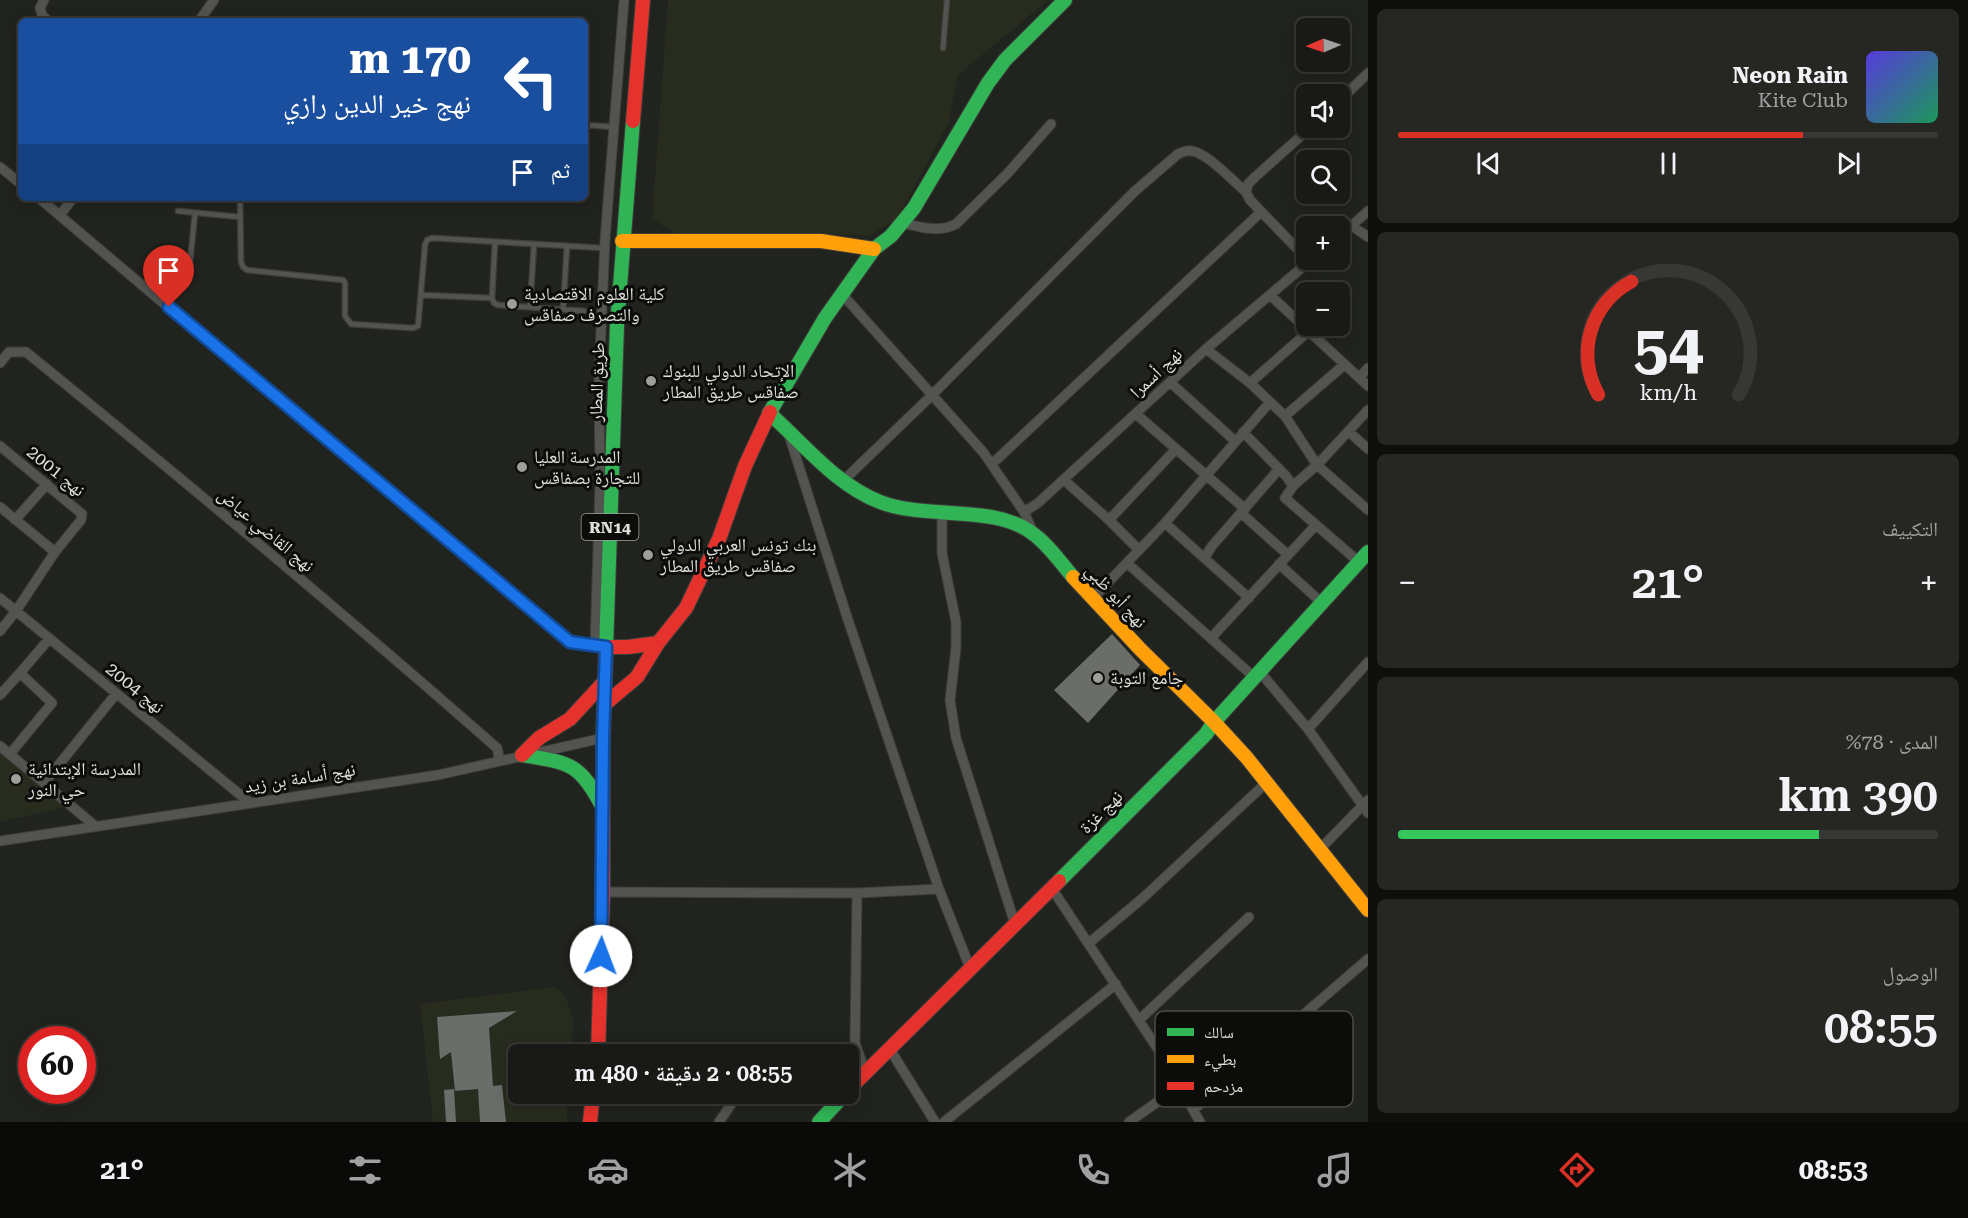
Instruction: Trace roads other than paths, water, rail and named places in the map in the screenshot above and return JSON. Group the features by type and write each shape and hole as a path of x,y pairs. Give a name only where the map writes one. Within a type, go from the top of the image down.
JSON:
{"main road":[{"name":"طريق المطار","path":"598,1044 605,704 601,646 622,241 642,0"},
{"path":"605,704 637,677 658,643 686,608 719,539 745,466 770,413 803,353 874,249 903,223 936,173 988,83 1023,40 1065,0"},
{"path":"622,241 812,241 874,249"},
{"name":"نهج أبو ظبي","path":"770,413 856,492 882,503 914,511 999,519 1017,524 1033,533 1140,649 1214,722 1368,910"},
{"name":"نهج غزة","path":"859,1078 1206,734 1214,722 1363,557"},
{"path":"601,646 658,643"},
{"path":"522,756 539,738 570,720 605,681"},
{"path":"522,756 556,762 578,770 586,777 603,808"},
{"path":"590,1122 592,1104"},
{"path":"819,1122 836,1104"}],"street":[{"path":"44,0 40,8 45,18"},
{"path":"201,18 214,0"},
{"path":"43,201 570,642 601,646 599,376 605,244 624,0"},
{"path":"1350,90 1368,73"},
{"path":"903,223 939,229 948,229 956,224 1008,173 1051,124"},
{"path":"1246,192 1248,184 1299,138"},
{"path":"844,480 932,396 1135,191 1178,153 1193,150 1204,155 1246,192 1261,212 1296,246"},
{"path":"0,168 18,182"},
{"path":"60,215 71,201"},
{"path":"1368,211 1352,226 1368,237"},
{"path":"992,464 1261,212"},
{"path":"605,244 622,241"},
{"name":"نهج أسمرا","path":"1024,512 1064,480 1206,349 1297,270"},
{"path":"842,294 992,464 1024,512 1033,533"},
{"path":"1270,295 1296,318"},
{"path":"1250,382 1303,336"},
{"path":"1316,336 1368,386"},
{"path":"1206,349 1250,382 1285,416 1317,465 1368,510"},
{"name":"نهج القاضي عياض","path":"0,363 9,352 26,352 114,423 429,689 497,748 500,761"},
{"path":"1285,416 1344,365"},
{"path":"1359,378 1368,368"},
{"path":"1171,383 1235,441"},
{"path":"1093,598 1165,523 1270,402"},
{"path":"1363,557 1315,525 1285,498 1293,486 1317,465 1368,410"},
{"path":"1136,414 1206,475 1287,554"},
{"path":"786,427 847,617 939,889 970,968"},
{"path":"1243,432 1293,486"},
{"path":"1349,432 1368,448"},
{"name":"نهج 2001","path":"0,446 81,514 81,520 55,552"},
{"path":"1110,520 1176,448"},
{"path":"1205,557 1279,469"},
{"path":"1064,480 1110,520 1139,550"},
{"path":"15,520 47,484"},
{"path":"0,507 55,552 0,631"},
{"path":"942,514 942,553 956,622 956,648 950,700 951,717 1014,924"},
{"path":"1165,523 1249,598"},
{"path":"1211,638 1315,525"},
{"path":"1127,563 1211,638 1257,675 1308,729 1366,806 1320,849"},
{"path":"1280,564 1322,603"},
{"name":"نهج 2004","path":"0,598 249,802"},
{"path":"0,695 49,639"},
{"path":"1308,729 1368,662"},
{"path":"10,754 52,703 20,673"},
{"path":"44,783 116,694"},
{"name":"نهج أسامة بن زيد","path":"0,841 438,775 603,738"},
{"path":"0,746 95,826"},
{"path":"1089,943 1144,897 1266,783"},
{"path":"1051,887 1155,1046"},
{"path":"603,892 857,893 939,889"},
{"path":"857,893 855,1043 865,1071"},
{"path":"1139,1020 1249,918"},
{"path":"1309,1011 1368,960"},
{"path":"944,1122 1116,984"},
{"path":"889,1048 935,1122"},
{"path":"719,1122 731,1104"},
{"path":"1129,1122 1155,1104"},
{"path":"1192,1107 1200,1122"},
{"path":"1194,1110 1197,1107"}],"lane":[{"path":"943,48 947,0"},
{"path":"588,125 615,127"},
{"path":"240,201 243,267 247,270 343,280 345,283 345,316 351,324 413,328 418,326 425,245 427,240 432,238 567,246 605,244"},
{"path":"178,211 240,217"},
{"path":"189,273 195,213"},
{"path":"495,242 492,298 494,303 584,311"},
{"path":"530,308 534,244"},
{"path":"563,310 567,246"},
{"path":"421,295 492,298"}],"place":[{"name":"كلية العلوم الاقتصادية والتصرف صفاقس","path":"512,304"},
{"name":"الإتحاد الدولي للبنوك صفاقس طريق المطار","path":"651,381"},
{"name":"المدرسة العليا للتجارة بصفاقس","path":"522,467"},
{"name":"بنك تونس العربي الدولي صفاقس طريق المطار","path":"648,555"},
{"name":"جامع التوبة","path":"1098,678"},
{"name":"المدرسة الإبتدائية حي النور","path":"16,779"}]}
